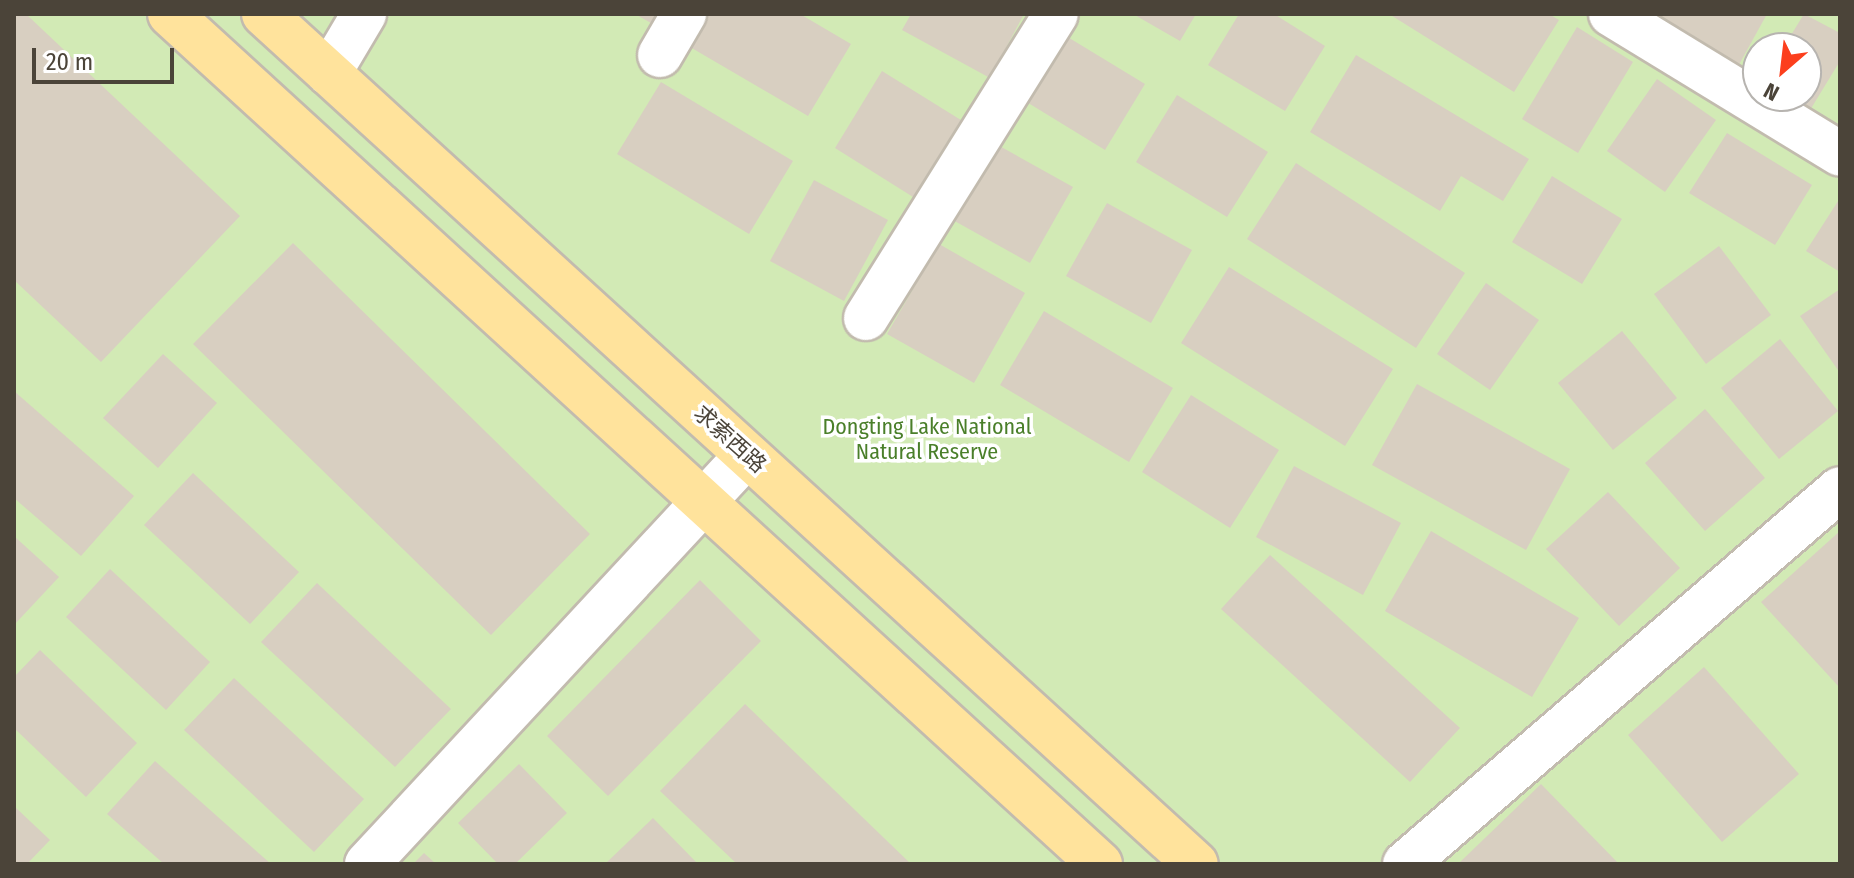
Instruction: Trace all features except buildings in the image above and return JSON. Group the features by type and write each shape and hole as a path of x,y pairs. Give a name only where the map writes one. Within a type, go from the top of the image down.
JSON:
{"main road":[{"path":"170,14 1100,864"},
{"name":"求索西路","path":"264,14 1196,864"}],"street":[{"path":"329,73 364,14"},
{"path":"660,55 684,14"},
{"path":"866,318 1056,14"},
{"path":"1611,14 1840,154"},
{"path":"367,864 747,455"},
{"path":"1405,864 1840,489"}],"green space":[{"name":"Dongting Lake National Natural Reserve","path":"14,14 1840,14 1840,864 14,864"}]}
